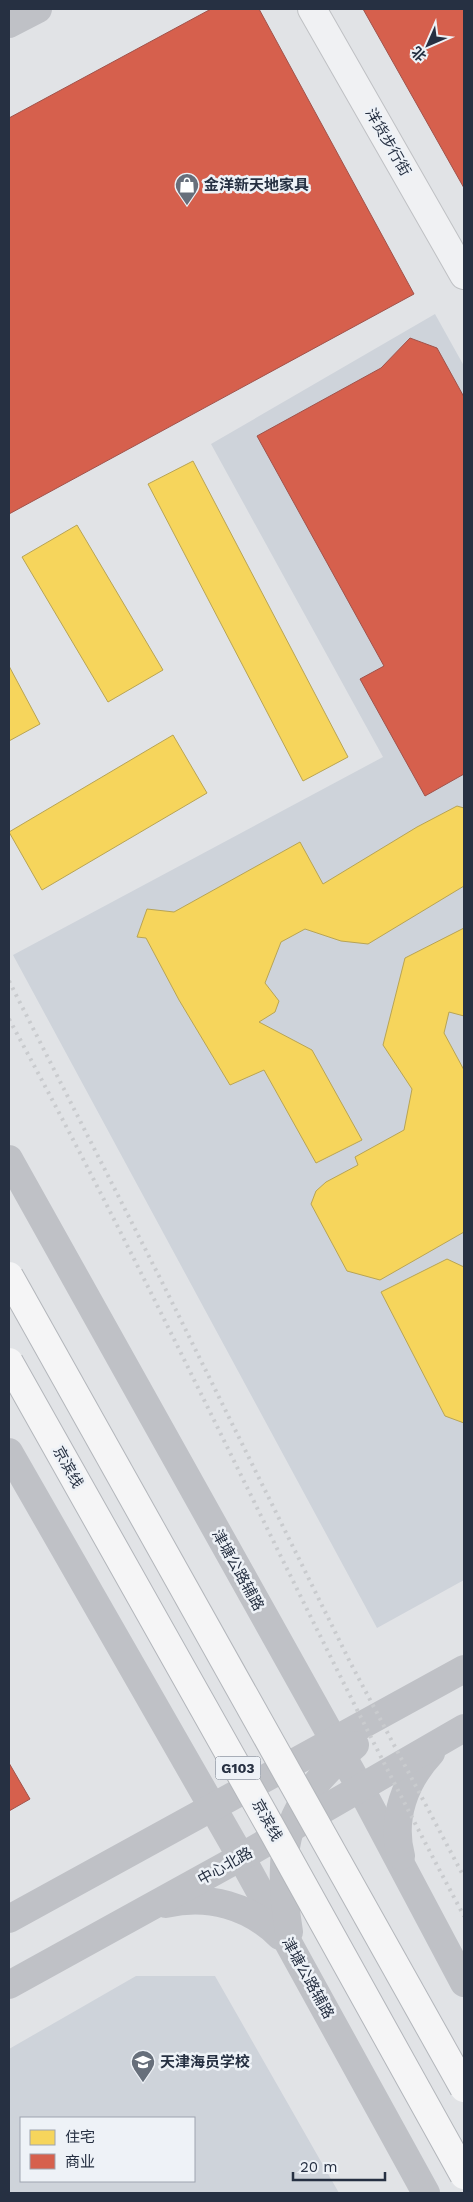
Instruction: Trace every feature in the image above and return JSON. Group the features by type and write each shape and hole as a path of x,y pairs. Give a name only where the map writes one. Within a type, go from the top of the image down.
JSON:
{"highway":[{"name":"G103","path":"9,1276 464,2088"},
{"name":"京滨线","path":"9,1362 260,1806 464,2175"}],"main road":[{"path":"9,24 38,9"},
{"name":"津塘公路辅路","path":"9,1159 361,1789 464,1983"},
{"name":"津塘公路辅路","path":"9,1452 241,1857 426,2193"},
{"path":"9,1919 212,1807 338,1748 429,1689 464,1669"},
{"path":"411,1883 401,1854 398,1837 401,1803 419,1766 458,1732"},
{"name":"中心北路","path":"9,1985 290,1830 458,1732"},
{"path":"296,1955 289,1935 283,1870 290,1830 296,1812 338,1748"},
{"path":"135,1916 180,1901 196,1900 230,1905 261,1920 279,1935 296,1955"}],"street":[{"name":"洋货步行街","path":"312,9 464,276"}],"shaded area":[{"path":"435,314 464,366 464,1580 377,1628 13,955 383,757 211,444"},
{"name":"天津海员学校","path":"136,1976 215,1976 339,2193 9,2193 9,2049"}],"building: 住宅":[{"path":"193,461 348,757 303,781 148,484"},
{"path":"77,525 163,670 108,702 22,557"},
{"path":"9,666 40,724 9,741"},
{"path":"173,735 207,793 42,890 9,832"},
{"path":"457,806 464,808 464,886 368,944 341,941 305,929 281,942 265,983 279,1001 275,1012 259,1022 312,1050 362,1140 316,1163 264,1070 230,1085 179,1000 146,938 137,937 147,909 174,912 300,842 323,884 417,827"},
{"path":"464,928 464,1016 449,1012 444,1033 464,1070 464,1232 380,1280 347,1271 311,1204 316,1191 326,1182 358,1165 355,1157 404,1130 412,1089 383,1045 405,958"},
{"path":"447,1259 464,1267 464,1423 445,1416 381,1292"}],"building: 商业":[{"name":"金洋新天地家具","path":"211,9 259,9 414,294 9,514 9,118"},
{"path":"363,9 464,9 464,188"},
{"path":"410,338 437,348 464,397 464,774 425,796 360,679 384,666 257,436 381,368"},
{"path":"9,1763 30,1799 9,1811"}],"railway":[{"path":"9,981 164,1286 350,1662 464,1877"},
{"path":"9,1019 125,1242 348,1692 464,1916"}],"place":[{"name":"金洋新天地家具","path":"187,206"},
{"name":"天津海员学校","path":"143,2083"}]}
